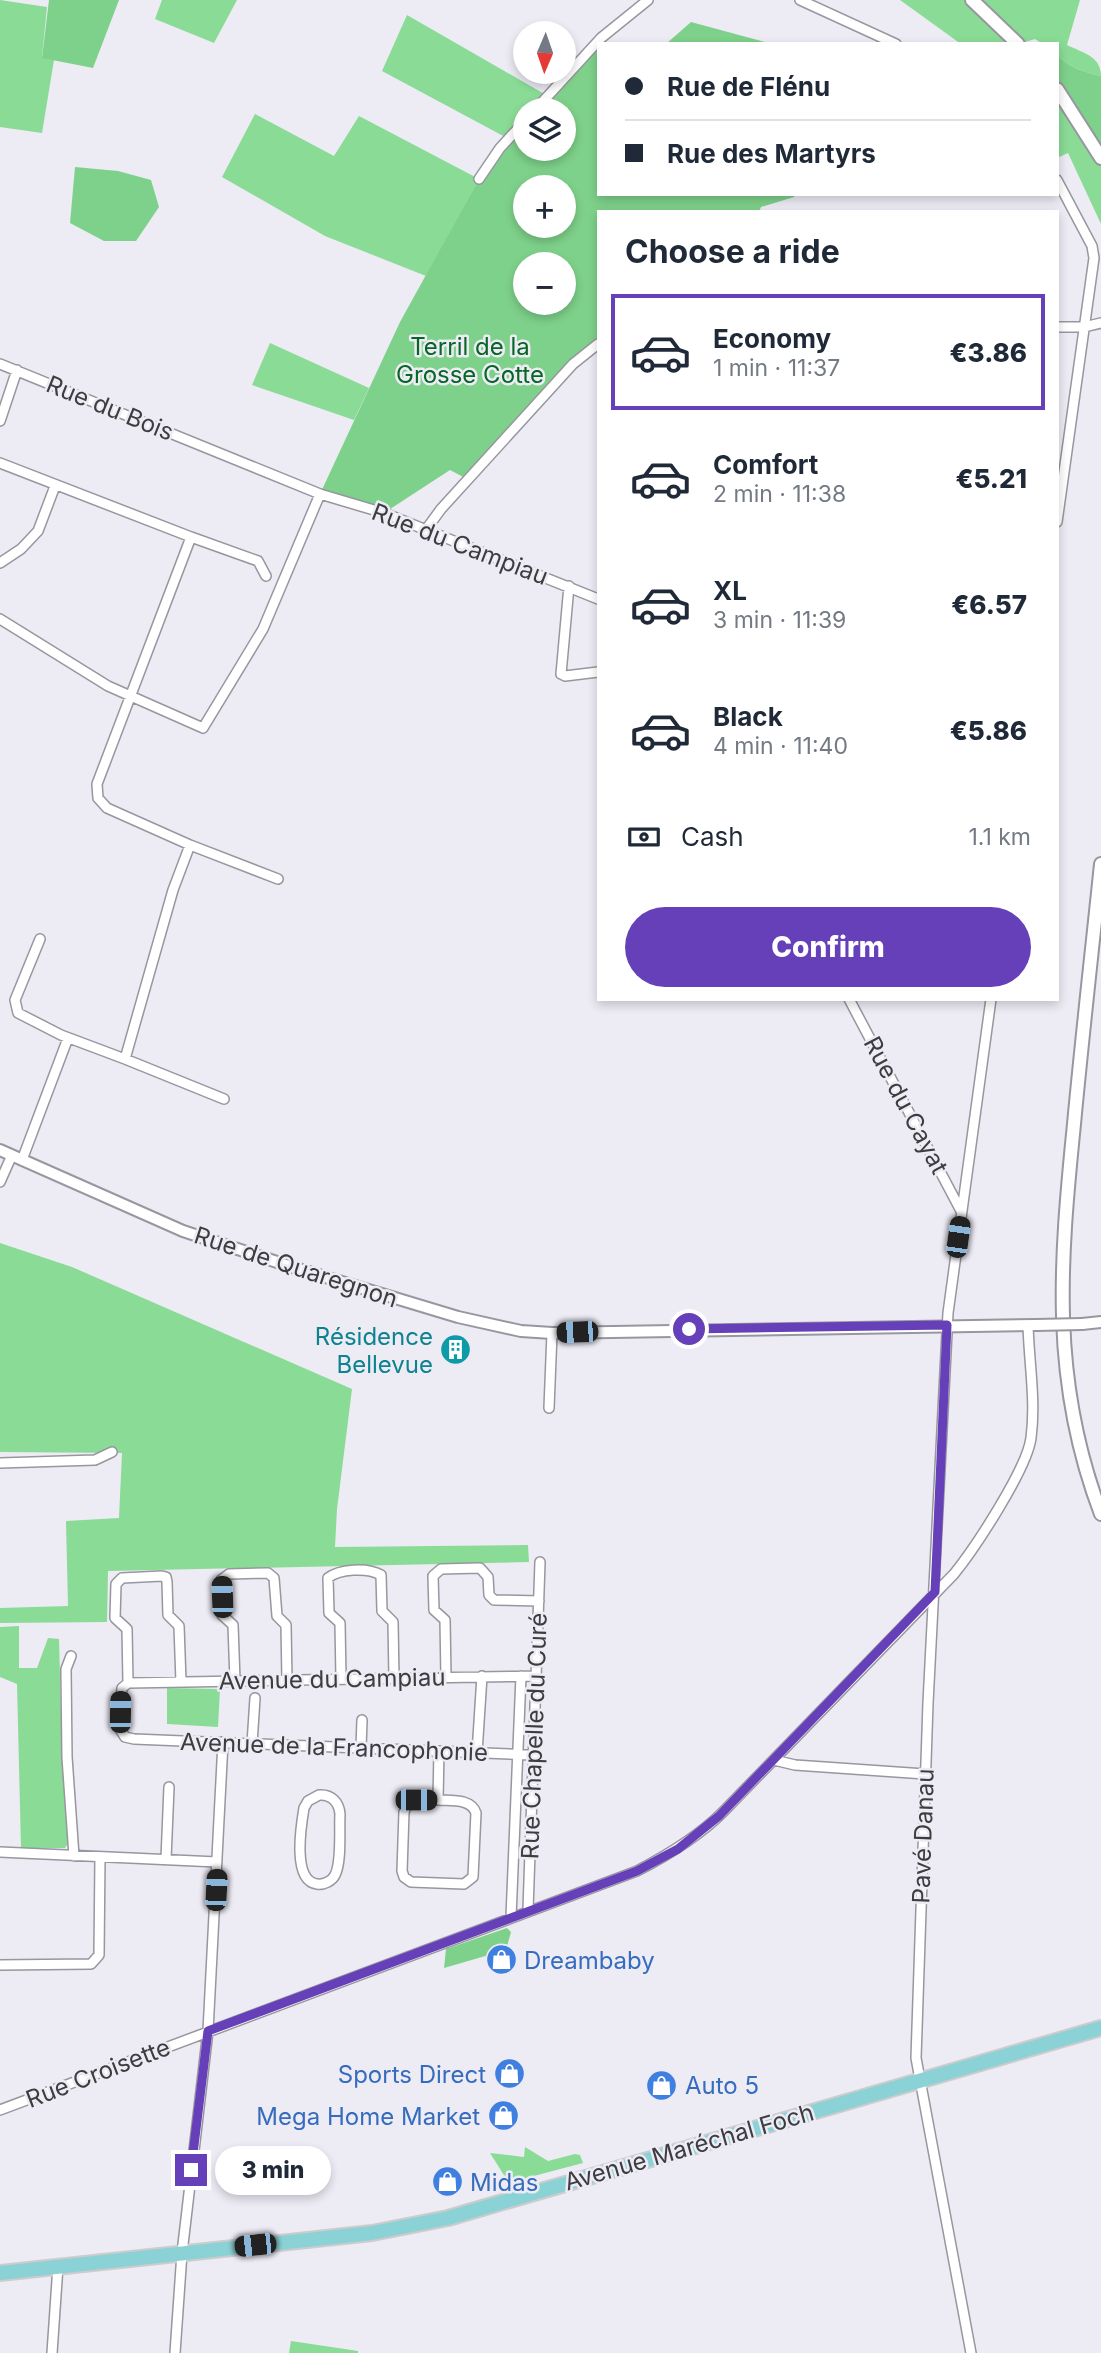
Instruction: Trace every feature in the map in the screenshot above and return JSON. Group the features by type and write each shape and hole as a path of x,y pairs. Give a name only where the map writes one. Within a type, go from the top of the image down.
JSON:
{"main road":[{"path":"972,0 1016,42"},
{"path":"1059,92 1101,159"},
{"path":"1101,864 1064,1227 1062,1302 1063,1342 1071,1412 1101,1514"},
{"name":"Avenue Maréchal Foch","path":"0,2273 372,2233 448,2218 1101,2028"}],"street":[{"path":"597,42 648,0"},
{"path":"800,0 892,42"},
{"path":"546,98 597,42"},
{"path":"478,178 513,134"},
{"path":"1059,184 1092,246 1093,272 1059,508"},
{"path":"1059,327 1084,327 1101,323"},
{"path":"425,531 573,364 597,345"},
{"name":"Rue du Bois","path":"0,364 219,453"},
{"path":"0,421 17,370"},
{"name":"Rue du Campiau","path":"219,453 320,494 384,513 597,599"},
{"path":"0,463 258,561 266,576"},
{"path":"0,563 21,549 38,531 55,486"},
{"path":"0,619 108,686 203,728 263,629 320,494"},
{"path":"191,537 97,784 98,798 107,808 190,845 278,879"},
{"path":"569,586 561,674 565,676 597,672"},
{"path":"125,1059 173,890 190,845"},
{"path":"40,939 15,1000 15,1007 25,1017 68,1038 224,1099"},
{"name":"Rue du Cayat","path":"850,1001 962,1212"},
{"name":"Pavé Danau","path":"971,2353 916,2059 916,2045 925,1773 947,1325 991,1001"},
{"path":"0,1182 17,1157 68,1038"},
{"name":"Rue de Quaregnon","path":"0,1150 183,1231 458,1317 521,1331 552,1333 1101,1322"},
{"name":"Rue Croisette","path":"0,2110 637,1871 678,1849 719,1816 774,1760 954,1574 976,1545 1028,1451 1034,1388 1032,1325"},
{"path":"549,1408 552,1333"},
{"path":"0,1463 95,1460 112,1451"},
{"name":"Rue Chapelle du Curé","path":"528,1910 540,1562"},
{"path":"446,1677 445,1620 434,1610 433,1576 441,1569 480,1568 488,1577 489,1595 495,1601 539,1601"},
{"path":"341,1679 340,1623 329,1613 328,1578 335,1572 374,1571 381,1575 382,1611 393,1622 394,1678"},
{"path":"235,1681 233,1625 222,1615 221,1580 229,1574 268,1573 274,1578 276,1616 286,1625 287,1680"},
{"path":"128,1683 127,1629 116,1618 116,1584 122,1578 162,1576 166,1577 167,1582 168,1615 178,1626 181,1682"},
{"path":"71,1656 66,1669 67,1757 74,1856"},
{"path":"477,1753 481,1676"},
{"path":"511,1917 521,1676"},
{"name":"Avenue du Campiau","path":"128,1683 537,1676"},
{"name":"Avenue de la Francophonie","path":"128,1683 122,1688 120,1729 125,1737 134,1739 534,1755"},
{"path":"252,1744 255,1698"},
{"path":"361,1748 362,1720"},
{"path":"175,2353 181,2253 208,2031 223,1742"},
{"path":"438,1800 439,1751"},
{"path":"774,1760 795,1765 925,1773"},
{"path":"166,1860 169,1787"},
{"path":"319,1795 333,1799 340,1809 338,1867 332,1879 326,1883 313,1883 302,1873 302,1820 305,1805 319,1795"},
{"path":"416,1800 438,1800 468,1803 474,1807 476,1813 473,1877 464,1884 411,1882 404,1877 402,1871 404,1812 408,1803 416,1800"},
{"path":"0,1852 217,1862"},
{"path":"0,1965 91,1964 96,1960 99,1955 100,1857"},
{"path":"52,2353 58,2266"}],"green space":[{"path":"0,0 47,7 42,57 54,60 42,133 0,127"},
{"path":"49,0 119,0 93,68 42,58"},
{"path":"162,0 237,0 214,43 155,19"},
{"path":"900,0 1080,0 1067,45 1094,60 1101,76 1083,71 1059,57 1059,42 1040,42 1035,39 1025,42 958,42"},
{"path":"407,15 513,76 513,84 527,84 548,96 513,98 513,132 507,138 382,71"},
{"path":"691,22 765,42 668,42"},
{"name":"Terril de la Grosse Cotte","path":"597,42 597,196 795,196 761,207 760,210 597,210 597,345 469,480 450,470 384,513 320,494 400,322 479,179 513,136 513,161 576,161 576,98 546,98 559,84 576,84 576,65"},
{"path":"1059,57 1078,69 1101,76 1101,158 1059,92"},
{"path":"1059,92 1101,158 1101,224 1068,153 1059,157"},
{"path":"255,114 334,156 359,116 479,179 426,276 325,236 222,177"},
{"path":"75,167 118,171 151,180 159,207 136,241 104,241 70,223"},
{"path":"270,343 369,388 354,420 252,385"},
{"path":"0,1243 72,1267 352,1389 335,1547 528,1545 529,1562 108,1571 107,1622 0,1623 0,1608 68,1606 66,1521 119,1518 122,1453 0,1452"},
{"path":"19,1626 19,1668 37,1668 48,1638 59,1639 62,1751 69,1842 65,1848 21,1848 17,1684 0,1677 0,1627"},
{"path":"167,1688 220,1689 218,1727 167,1724"},
{"path":"507,1928 511,1932 506,1950 444,1968 446,1949"},
{"path":"525,2147 548,2161 575,2154 580,2155 583,2163 511,2182 490,2153 524,2157"},
{"path":"291,2341 358,2351 358,2353 289,2353"}],"place":[{"name":"Résidence Bellevue","path":"456,1350"},
{"name":"Dreambaby","path":"501,1960"},
{"name":"Sports Direct","path":"509,2074"},
{"name":"Auto 5","path":"662,2085"},
{"name":"Mega Home Market","path":"503,2116"},
{"name":"Midas","path":"447,2182"}],"route":[{"path":"191,2170 208,2031 637,1871 678,1849 723,1812 935,1592 947,1325 689,1329"}]}
